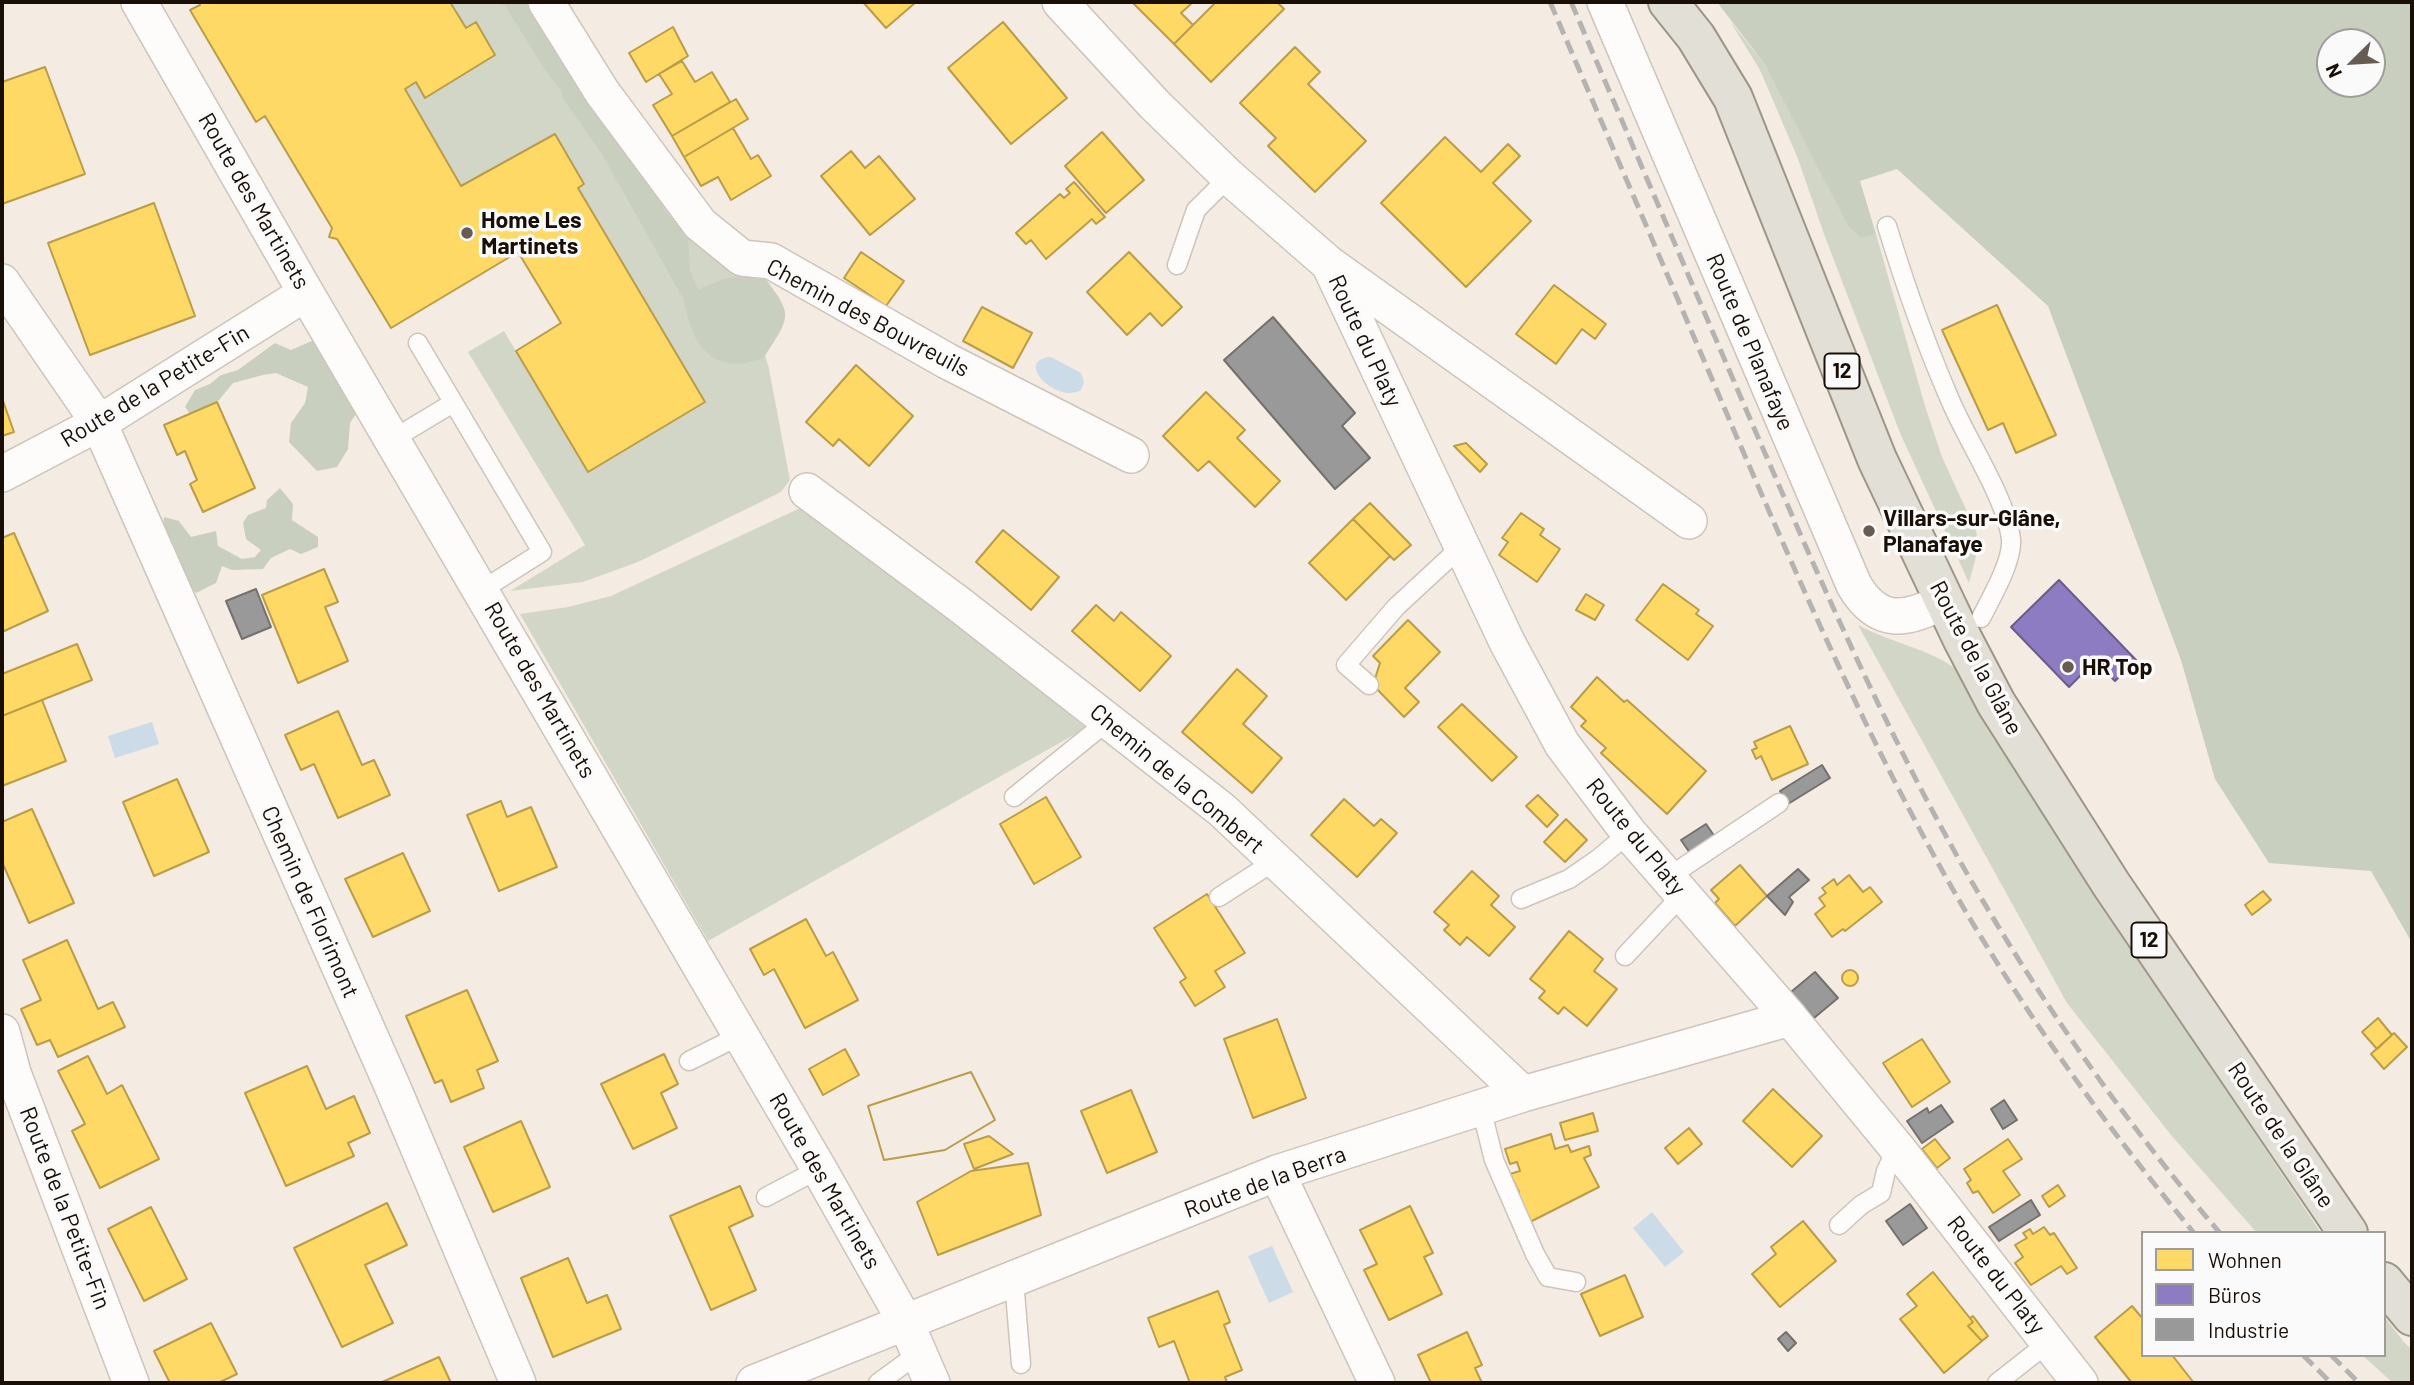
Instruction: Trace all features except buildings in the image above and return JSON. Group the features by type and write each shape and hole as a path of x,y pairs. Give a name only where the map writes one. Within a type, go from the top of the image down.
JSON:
{"main road":[{"name":"Route de la Glâne","path":"1668,2 1696,37 1733,98 1877,459 1944,601 1996,702 2052,794 2347,1231"},
{"path":"2386,1284 2412,1315"}],"street":[{"name":"Route des Martinets","path":"139,2 306,293 819,1169 919,1353"},
{"name":"Chemin des Bouvreuils","path":"546,2 602,92 700,224 743,258 771,261 947,361 1131,455"},
{"name":"Route du Platy","path":"1060,2 1154,104 1229,177 1329,264 1689,521"},
{"name":"Route de Planafaye","path":"1605,2 1854,585 1869,606 1890,616 1914,615 1944,601"},
{"name":"Route du Platy","path":"1329,264 1507,642 1562,744 1629,833 1790,1018 1897,1148 2080,1383"},
{"name":"Chemin de Florimont","path":"2,282 99,423 390,1081 518,1383"},
{"name":"Route de la Petite-Fin","path":"2,474 99,423 306,293"},
{"name":"Chemin de la Combert","path":"807,491 960,605 1222,810 1523,1094"},
{"name":"Route de la Berra","path":"754,1383 919,1353 1014,1281 1277,1173 1523,1094 1790,1018"},
{"name":"Route de la Petite-Fin","path":"2,1032 13,1073 131,1383"},
{"path":"1277,1173 1377,1383"}],"lane":[{"path":"1177,265 1196,210 1229,177"},
{"path":"1887,226 1901,272 1951,402 2005,514 2011,541 2002,576 1981,618"},
{"path":"418,343 542,552 482,590"},
{"path":"393,439 453,403"},
{"path":"1369,685 1346,665 1396,607 1462,546"},
{"path":"1014,797 1108,721"},
{"path":"1625,956 1675,886 1779,803"},
{"path":"1521,899 1569,879 1629,833"},
{"path":"1219,897 1275,861"},
{"path":"689,1061 741,1035"},
{"path":"1481,1108 1494,1160 1535,1254 1548,1277 1576,1282"},
{"path":"1839,1225 1861,1205 1881,1193 1886,1171 1897,1148"},
{"path":"766,1197 819,1169"},
{"path":"1014,1281 1021,1364"},
{"name":"Route du Platy","path":"1997,1383 2049,1342"},
{"path":"878,1383 919,1353"}],"green space":[{"path":"450,2 541,2 739,263 769,369 790,480 781,492 638,562 583,582 510,591 585,545 468,352 504,331 588,472 704,402 578,188 584,184 555,134 461,186 405,89 416,82 426,98 495,55 476,22 466,28"},
{"path":"497,2 527,2 537,16 656,191 665,211 688,238 690,270 698,290 723,279 761,273 772,287 784,307 784,323 763,359 738,364 723,362 705,351 698,342 689,322 684,300 602,154 564,100 561,91 506,7"},
{"path":"1717,2 2412,2 2412,943 2371,871 2269,863 2215,779 2181,660 2048,306 1897,169 1860,181 1876,234 1862,238 1848,226 1766,66"},
{"path":"1730,21 1766,66 1862,237 1876,234 1942,457 1976,531 1979,545 1969,583 1900,433 1798,159 1760,70"},
{"path":"314,340 360,408 350,423 348,449 337,467 317,471 289,442 291,423 305,403 308,387 276,373 233,383 219,400 190,414 185,407 195,390 210,384 221,375 238,370 275,343 291,350"},
{"path":"280,488 293,504 292,520 318,537 318,547 301,554 290,549 271,558 263,569 232,570 222,566 216,583 196,593 182,574 175,548 163,526 164,517 179,521 191,537 216,531 218,546 242,559 255,557 261,550 246,539 243,523 248,515 266,508 267,500"},
{"path":"816,508 1086,728 708,941 520,614 568,607 611,596 798,509"},
{"path":"1858,625 1932,655 1955,668 2134,952 2320,1231 2255,1231 2171,1135 2067,1003"},
{"path":"2386,1319 2412,1350 2412,1383 2393,1383 2364,1357 2386,1357"}],"water":[{"path":"1051,357 1081,373 1084,382 1081,390 1061,392 1043,380 1037,373 1036,366 1040,360"},
{"path":"152,722 159,744 115,758 108,736"},
{"path":"1652,1212 1684,1252 1665,1267 1633,1228"},
{"path":"1272,1246 1293,1292 1269,1303 1248,1256"}],"railway":[{"path":"1550,2 1788,554 1842,674 1900,792 1963,907 2016,992 2101,1115 2192,1231"},
{"path":"1571,2 1806,547 1917,782 1980,896 2034,984 2123,1112 2218,1231"},
{"path":"2305,1357 2331,1383"},
{"path":"2333,1357 2359,1383"}],"place":[{"name":"Home Les Martinets","path":"467,233"},
{"name":"Villars-sur-Glâne, Planafaye","path":"1869,531"},
{"name":"HR Top","path":"2068,667"}]}
